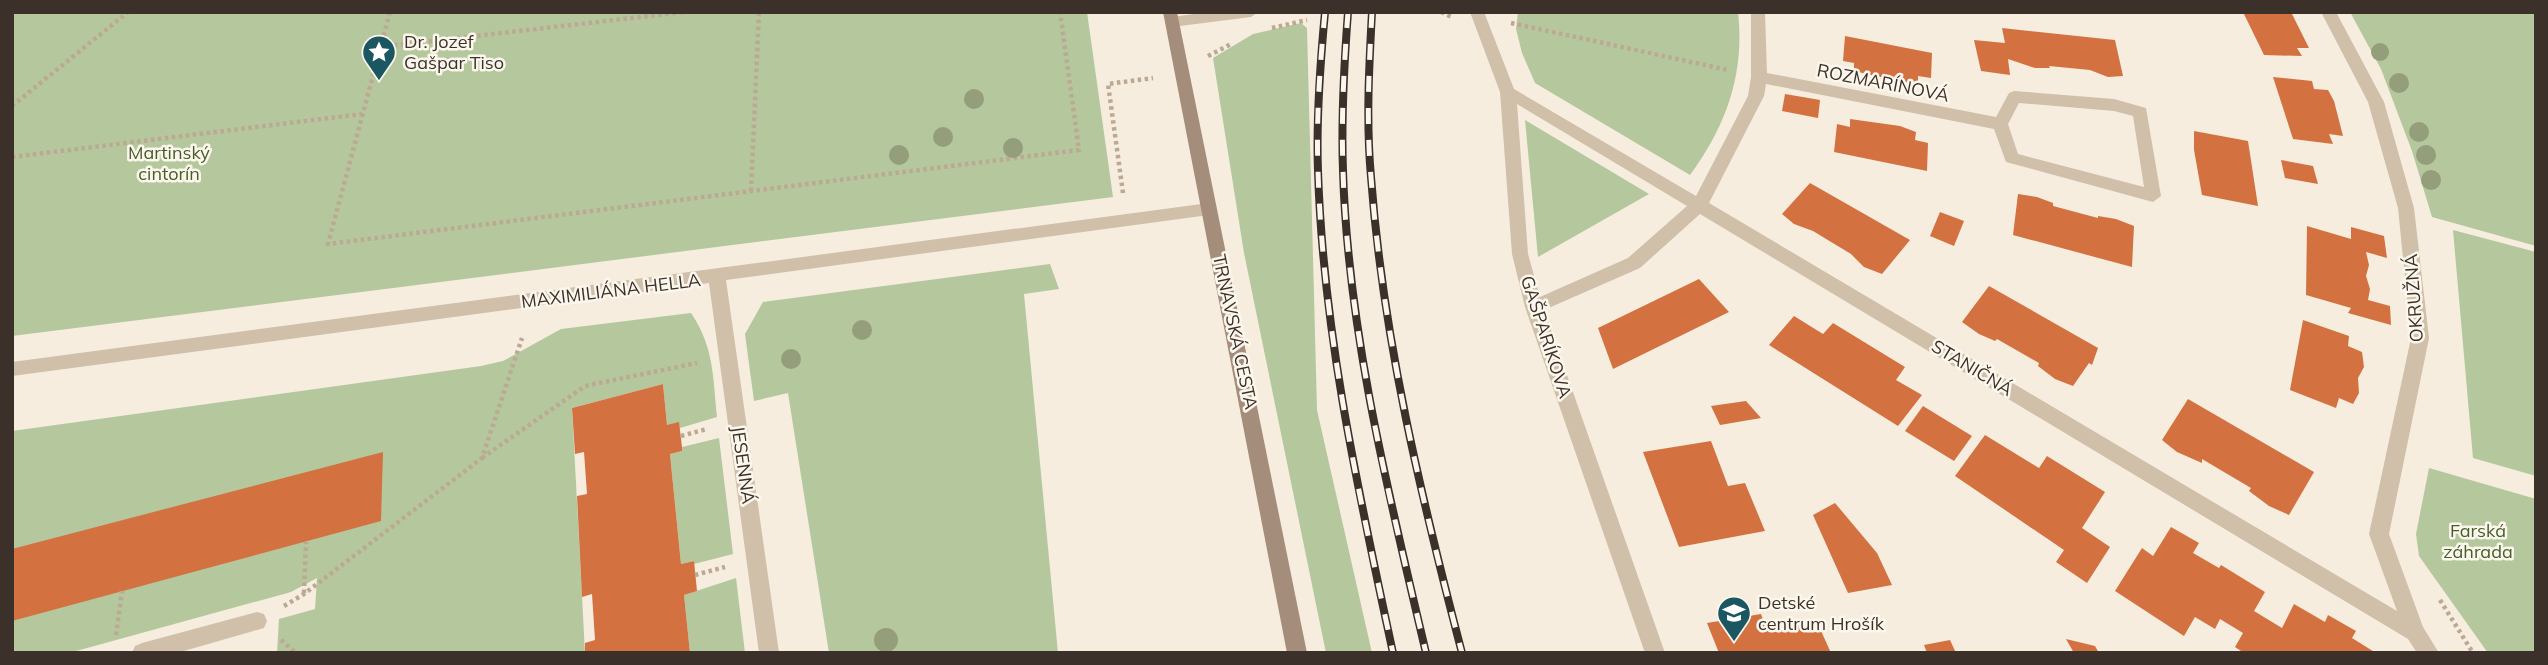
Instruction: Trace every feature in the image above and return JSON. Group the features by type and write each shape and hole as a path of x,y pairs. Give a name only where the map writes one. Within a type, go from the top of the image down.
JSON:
{"main road":[{"name":"TRNAVSKÁ CESTA","path":"1171,17 1297,653"}],"street":[{"path":"1171,17 1251,12"},
{"path":"1534,307 1634,263 1700,204 1756,96 1759,77 1758,12"},
{"name":"OKRUŽNÁ","path":"2328,12 2376,102 2406,208 2420,338 2379,534 2415,632"},
{"name":"GAŠPARÍKOVA","path":"1478,15 1508,92 1521,254 1534,307 1655,653"},
{"name":"ROZMARÍNOVÁ","path":"1759,77 2000,124"},
{"name":"STANIČNÁ","path":"1508,92 2415,632 2429,653"},
{"path":"2014,97 2114,105 2140,112 2153,196 2012,158 2000,124 2014,97"},
{"name":"MAXIMILIÁNA HELLA","path":"12,369 717,277 1209,209"},
{"name":"JESENNÁ","path":"717,277 769,653"},
{"path":"142,653 257,621"}],"path":[{"path":"12,106 128,12"},
{"path":"390,12 328,244 1079,150 1060,12"},
{"path":"380,47 684,12"},
{"path":"751,191 759,12"},
{"path":"1478,15 1759,77"},
{"path":"1126,222 1108,83 1182,74"},
{"path":"12,157 362,114"},
{"path":"482,458 522,338"},
{"path":"257,621 303,594 482,458 586,386 727,356"},
{"path":"303,594 306,542"},
{"path":"115,640 122,591"},
{"path":"2439,598 2473,653"}],"green space":[{"name":"Martinský cintorín","path":"12,12 1087,12 1113,197 12,336"},
{"path":"1518,12 1738,12 1739,57 1730,98 1714,138 1690,175 1535,83 1522,53 1516,29"},
{"path":"2350,12 2536,12 2536,246 2432,217 2412,151 2381,69"},
{"path":"1301,23 1307,28 1317,410 1372,653 1326,653 1244,253 1213,58 1253,34"},
{"path":"1525,120 1649,194 1538,257"},
{"path":"2453,230 2536,252 2536,476 2473,458"},
{"path":"1050,264 1059,289 1024,294 1058,653 829,653 788,393 754,401 745,334 763,302"},
{"path":"691,313 708,350 717,417 680,428 667,425 663,384 572,408 585,653 277,653 279,619 315,609 317,578 291,592 69,653 12,653 12,431 481,366 503,361 561,329"},
{"path":"719,438 733,554 694,564 694,561 681,564 670,454 682,451 682,447"},
{"name":"Farská záhrada","path":"2429,468 2536,499 2536,653 2488,653 2419,556 2416,534"},
{"path":"736,578 745,653 690,653 684,595"}],"building":[{"path":"2243,12 2291,12 2309,48 2297,48 2302,56 2264,55"},
{"path":"2002,28 2115,40 2123,76 2108,77 2090,70 2049,66 2050,68 2035,68 2008,59 2010,75 1981,71 1974,40 2005,43"},
{"path":"1845,36 1932,53 1931,78 1918,76 1918,83 1902,82 1854,71 1854,63 1843,61"},
{"path":"2273,77 2312,81 2314,89 2328,90 2334,101 2343,136 2329,134 2333,144 2293,139"},
{"path":"1785,94 1820,100 1818,118 1782,111"},
{"path":"1850,119 1900,126 1916,132 1915,140 1928,143 1927,171 1834,152 1837,124 1850,127"},
{"path":"2194,131 2248,141 2258,206 2202,195 2194,150"},
{"path":"2281,160 2313,166 2318,184 2285,178"},
{"path":"1810,183 1910,240 1882,274 1864,267 1851,254 1813,231 1794,224 1782,214"},
{"path":"2018,194 2037,197 2053,203 2053,206 2098,218 2116,219 2134,226 2132,267 2013,235"},
{"path":"1940,212 1964,221 1954,246 1930,236"},
{"path":"2307,226 2351,239 2351,227 2384,236 2387,258 2366,252 2369,265 2366,276 2370,289 2368,300 2390,306 2391,325 2348,313 2351,308 2306,295"},
{"path":"1699,279 1729,312 1613,369 1598,328"},
{"path":"1989,286 2098,348 2092,365 2089,363 2073,386 2055,379 2038,366 2039,363 1997,339 1995,341 1979,334 1962,322"},
{"path":"1794,316 1823,334 1833,323 1905,367 1896,380 1922,395 1898,426 1769,345"},
{"path":"2303,320 2349,336 2348,346 2362,352 2364,367 2358,378 2359,393 2353,404 2339,398 2336,408 2290,390"},
{"path":"663,384 667,425 679,422 682,447 682,451 670,454 681,564 694,561 697,591 684,595 690,653 585,653 585,643 595,640 592,594 582,597 577,496 587,494 584,452 575,454 572,408"},
{"path":"2188,399 2314,472 2289,515 2269,506 2249,491 2251,488 2202,459 2202,463 2177,452 2162,440"},
{"path":"1746,401 1761,418 1720,425 1711,406"},
{"path":"1923,406 1972,436 1954,461 1905,431"},
{"path":"1985,435 2039,468 2047,456 2105,492 2082,528 2110,547 2087,583 2056,562 2064,550 1955,476"},
{"path":"1711,441 1728,486 1745,483 1765,531 1679,547 1643,452"},
{"path":"383,452 381,521 12,621 12,549"},
{"path":"1835,503 1877,553 1892,585 1848,593 1813,515"},
{"path":"2171,527 2199,543 2193,553 2219,568 2221,565 2265,592 2254,611 2282,628 2294,604 2325,622 2328,615 2356,631 2352,638 2376,653 2244,653 2235,647 2243,633 2220,619 2215,629 2195,617 2184,636 2115,591 2142,548 2153,556"},
{"path":"1761,614 1767,631 1817,622 1831,653 1719,653 1707,623"},
{"path":"2066,639 2095,646 2099,653 2074,653"},
{"path":"1950,640 1956,653 1927,653 1924,645"}],"railway":[{"path":"1325,12 1318,151 1321,232 1327,293 1345,414 1393,653"},
{"path":"1348,12 1342,151 1346,232 1353,293 1372,414 1426,653"},
{"path":"1372,12 1369,156 1385,298 1418,476 1462,653"}],"place":[{"name":"Dr. Jozef Gašpar Tiso","path":"379,82"},
{"name":"Detské centrum Hrošík","path":"1734,643"}]}
